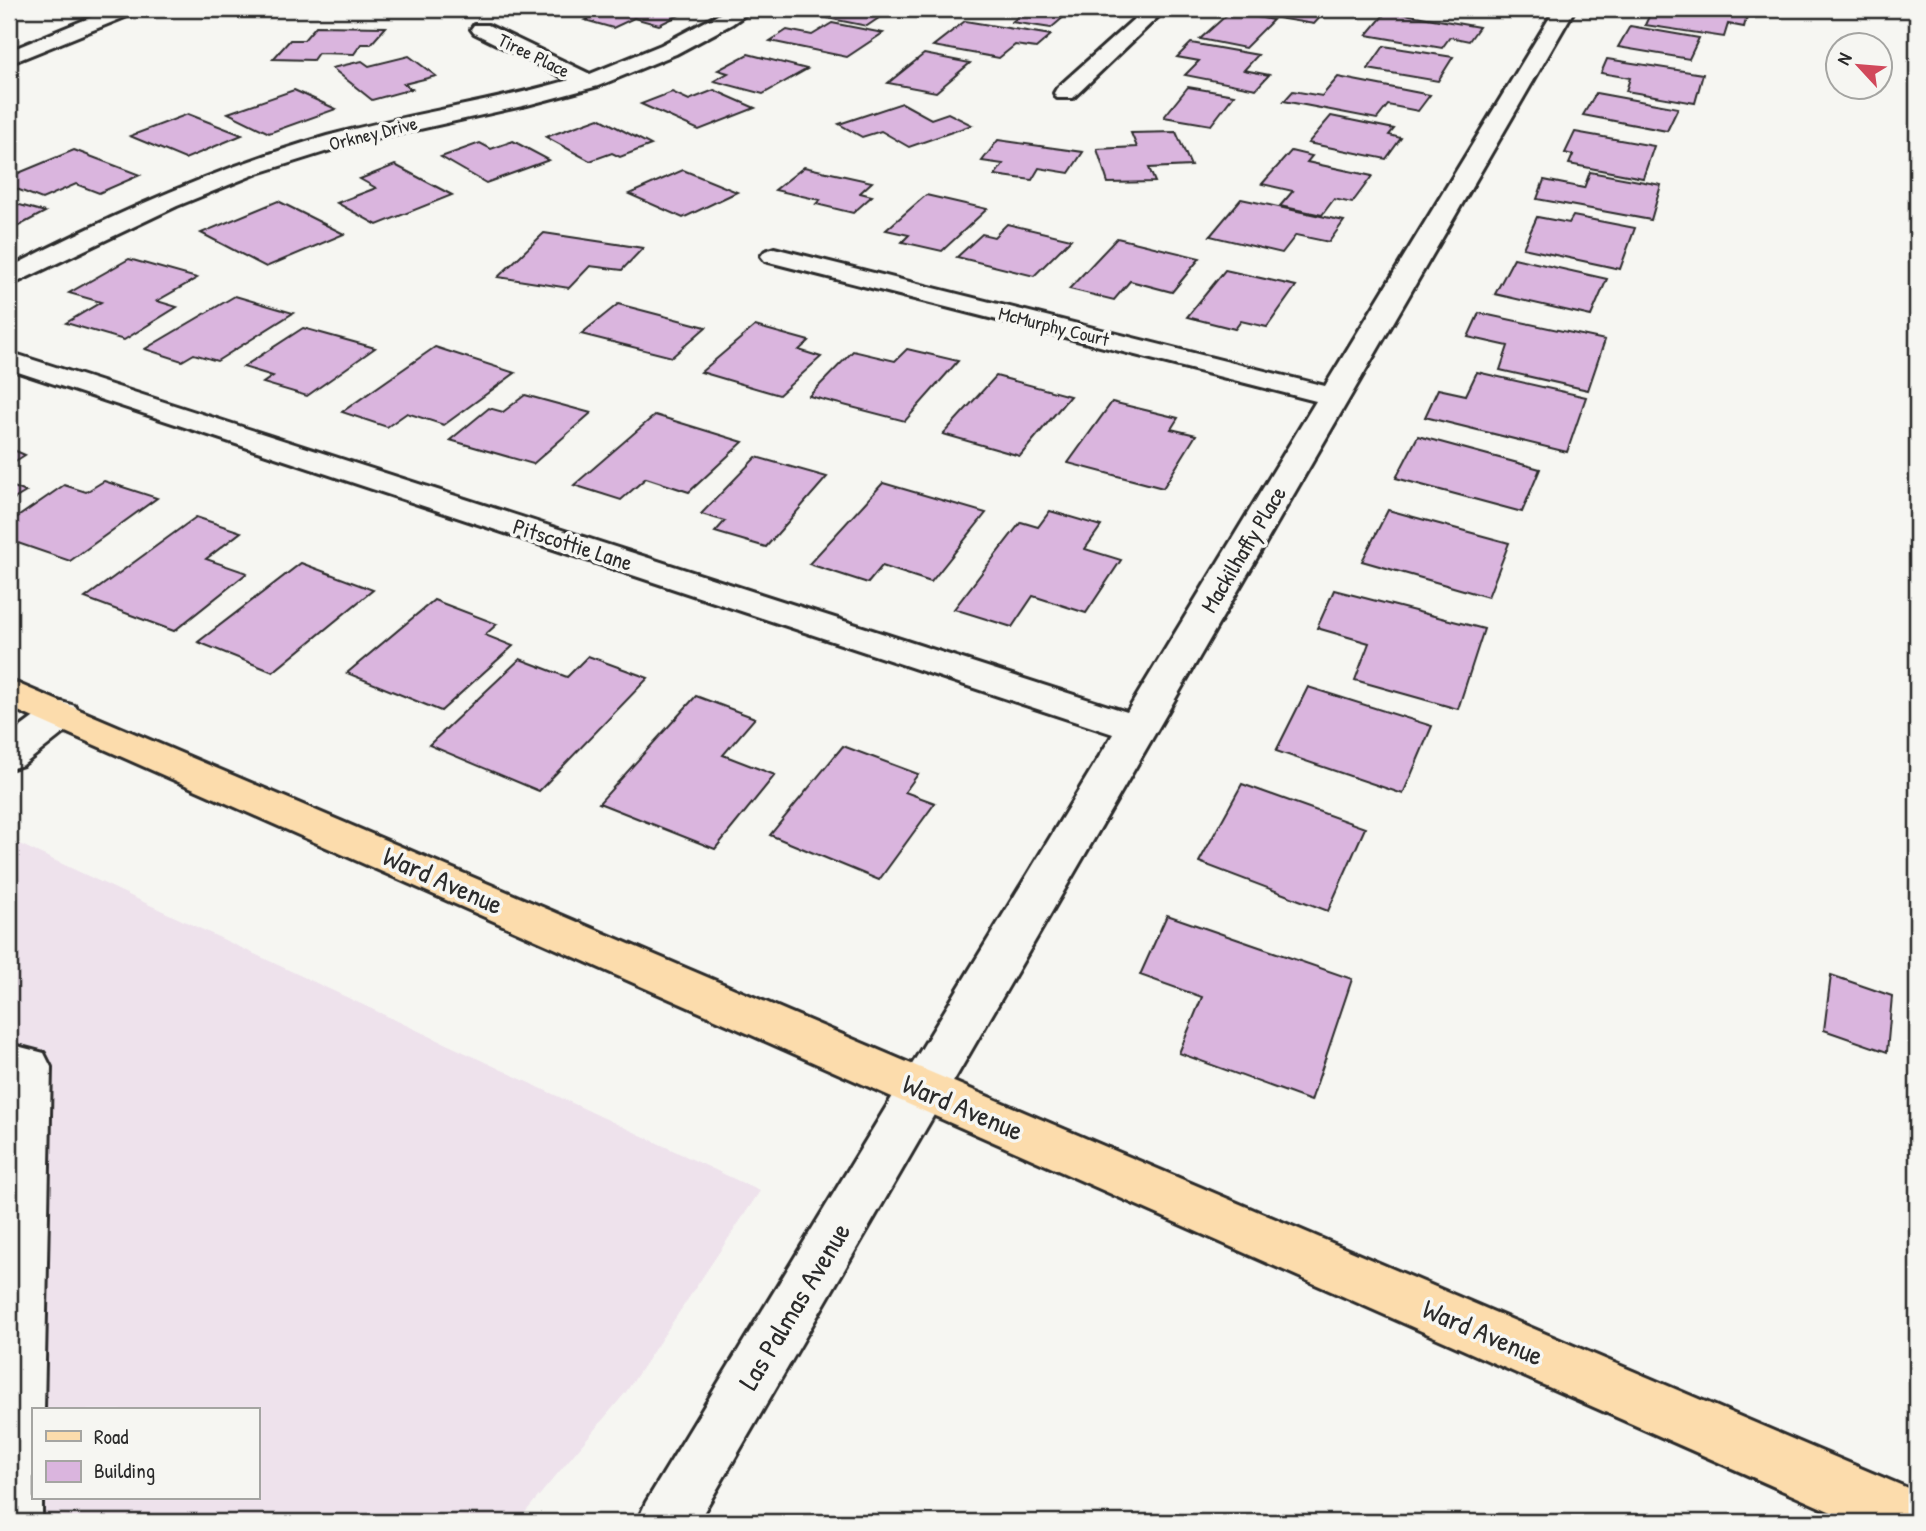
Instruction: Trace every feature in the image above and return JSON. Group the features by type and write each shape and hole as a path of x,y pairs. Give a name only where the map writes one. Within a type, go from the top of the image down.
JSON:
{"main road":[{"name":"Ward Avenue","path":"9,692 1917,1521"}],"street":[{"path":"9,58 128,9"},
{"name":"Orkney Drive","path":"9,278 115,222 194,188 265,162 349,138 520,100 587,81 655,57 700,35 743,9"},
{"path":"1065,93 1156,9"},
{"name":"Mackilhaffy Place","path":"923,1089 1565,9"},
{"name":"Tiree Place","path":"481,29 587,81"},
{"name":"McMurphy Court","path":"774,256 1334,397"},
{"name":"Pitscottie Lane","path":"9,360 1136,728"},
{"path":"9,755 62,715"},
{"path":"9,1064 27,1067 13,1522"},
{"name":"Las Palmas Avenue","path":"666,1522 923,1089"}],"shaded area":[{"path":"9,839 760,1191 626,1392 517,1522 9,1522"}],"building":[{"path":"611,9 692,9 659,25 634,18 613,28 585,20"},
{"path":"829,9 892,9 867,26 817,16"},
{"path":"1027,9 1073,9 1051,28 1012,22"},
{"path":"1251,9 1317,9 1325,12 1314,24 1247,13"},
{"path":"1446,9 1490,9 1485,15"},
{"path":"1706,9 1747,15 1744,27 1728,24 1724,37 1645,25 1650,14 1631,11"},
{"path":"1387,11 1479,27 1469,41 1450,37 1442,48 1367,35"},
{"path":"1230,12 1273,20 1245,48 1200,39"},
{"path":"965,21 1051,35 1036,48 1015,45 999,58 933,46"},
{"path":"832,23 883,33 847,57 770,41 787,30 812,35"},
{"path":"316,26 386,27 371,44 361,44 354,54 318,53 313,60 273,59 290,40 304,40"},
{"path":"1630,26 1699,38 1689,59 1618,47"},
{"path":"1191,43 1258,55 1244,70 1269,75 1256,89 1185,75 1199,61 1177,57"},
{"path":"1384,46 1453,57 1438,81 1368,69"},
{"path":"748,54 807,69 763,94 714,81 728,73 718,70"},
{"path":"924,54 970,63 936,92 888,83"},
{"path":"409,56 436,76 404,84 412,89 372,100 332,68 362,61 369,66"},
{"path":"1607,59 1703,74 1695,103 1626,91 1630,78 1601,73"},
{"path":"1338,77 1430,95 1418,111 1388,105 1377,119 1284,101 1293,91 1322,96"},
{"path":"1188,87 1234,95 1211,125 1164,117"},
{"path":"294,90 336,109 269,133 228,113"},
{"path":"714,90 755,108 699,130 641,104 672,92 689,100"},
{"path":"1596,93 1678,108 1667,131 1583,115"},
{"path":"902,103 931,119 948,113 972,125 909,147 881,131 862,137 839,124"},
{"path":"188,114 242,135 185,159 130,136"},
{"path":"1331,116 1394,129 1389,135 1401,138 1386,159 1308,143"},
{"path":"599,118 651,145 620,157 612,153 590,161 546,137"},
{"path":"1176,132 1191,166 1149,168 1155,182 1108,183 1097,149 1137,147 1131,133"},
{"path":"1575,132 1654,146 1643,178 1569,164 1573,155 1565,153"},
{"path":"998,140 1083,152 1069,173 1039,168 1032,180 995,175 1003,164 982,161"},
{"path":"513,141 549,160 486,183 441,157 480,143 491,149"},
{"path":"74,150 140,175 99,193 76,184 42,199 9,186 9,177"},
{"path":"1291,151 1312,156 1307,162 1372,176 1352,203 1334,199 1322,215 1280,206 1293,191 1262,184"},
{"path":"395,165 452,195 377,225 337,203 376,188 360,179"},
{"path":"804,167 872,182 860,193 872,196 853,213 816,204 820,200 775,190"},
{"path":"683,170 737,192 683,218 629,194"},
{"path":"1590,172 1661,185 1651,220 1537,199 1544,180 1584,188"},
{"path":"926,195 987,209 942,251 902,242 909,235 886,230"},
{"path":"1241,199 1344,221 1329,242 1296,235 1282,253 1210,236"},
{"path":"278,201 344,234 266,267 201,233"},
{"path":"9,202 45,212 9,231"},
{"path":"1573,216 1635,228 1620,269 1523,248 1537,217 1569,223"},
{"path":"1007,224 1071,239 1034,276 957,257 982,234 994,237"},
{"path":"544,233 643,248 622,270 590,266 569,288 498,277"},
{"path":"1117,238 1200,258 1172,292 1130,281 1114,300 1069,289"},
{"path":"1514,258 1607,279 1591,316 1495,294"},
{"path":"129,259 197,278 157,301 177,307 124,340 66,323 101,302 69,293"},
{"path":"1225,270 1296,286 1267,327 1241,321 1235,329 1187,317"},
{"path":"235,296 293,313 217,361 194,354 182,361 145,349"},
{"path":"618,304 706,327 672,357 581,334"},
{"path":"1479,313 1605,340 1588,390 1500,370 1508,346 1468,337"},
{"path":"755,326 809,341 799,350 821,357 779,395 701,372"},
{"path":"303,328 375,348 307,396 263,383 273,376 243,367"},
{"path":"435,347 515,373 444,425 407,413 387,427 342,412"},
{"path":"907,349 958,361 905,421 809,396 853,351 895,361"},
{"path":"1477,372 1586,397 1567,452 1425,417 1438,389 1466,395"},
{"path":"996,376 1070,396 1020,456 943,434"},
{"path":"525,395 591,413 533,464 450,440 489,408 503,412"},
{"path":"1112,402 1178,418 1171,429 1196,435 1163,488 1068,463"},
{"path":"655,415 743,442 689,492 646,478 621,500 574,485"},
{"path":"1418,436 1540,469 1522,512 1396,478"},
{"path":"9,448 25,455 9,465"},
{"path":"756,457 827,477 766,547 715,532 725,521 701,514"},
{"path":"104,481 157,498 70,561 9,540 9,523 64,485 86,492"},
{"path":"883,483 986,513 931,582 882,566 868,583 809,564"},
{"path":"9,485 26,492 9,502"},
{"path":"1388,510 1509,543 1488,597 1362,561"},
{"path":"1050,511 1101,526 1085,549 1121,560 1086,613 1033,596 1012,627 954,609 1021,522 1038,527"},
{"path":"196,517 241,532 206,559 247,573 174,631 85,598"},
{"path":"301,563 373,590 273,672 198,642"},
{"path":"1334,590 1484,629 1458,709 1355,680 1369,643 1317,628"},
{"path":"434,600 497,624 485,635 513,646 441,711 347,673"},
{"path":"588,656 648,678 539,791 429,745 520,659 567,677"},
{"path":"1308,687 1432,726 1403,794 1276,751"},
{"path":"696,696 755,718 723,755 775,775 715,849 599,803"},
{"path":"843,746 918,774 905,792 935,803 879,880 770,835"},
{"path":"1242,784 1365,828 1328,911 1199,862"},
{"path":"1167,915 1352,979 1311,1101 1179,1053 1202,997 1140,975"},
{"path":"1831,975 1892,996 1887,1052 1824,1030"}]}
